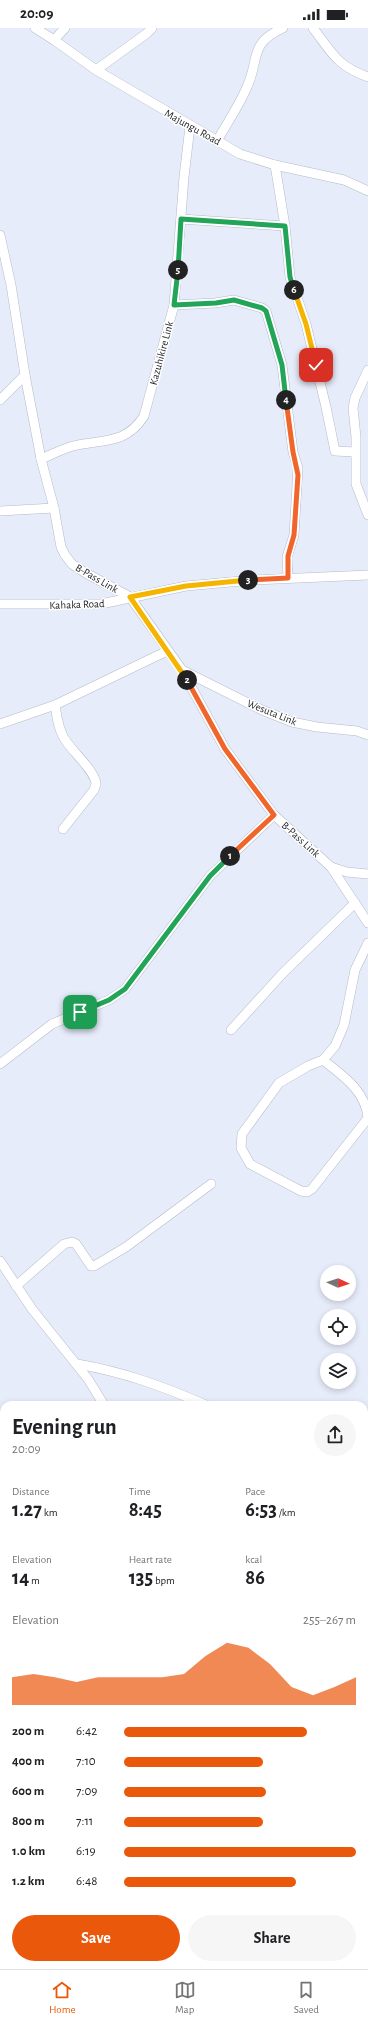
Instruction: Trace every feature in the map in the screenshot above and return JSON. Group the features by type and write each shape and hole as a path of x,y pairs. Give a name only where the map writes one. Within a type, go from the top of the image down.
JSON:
{"street":[{"name":"Majungu Road","path":"35,28 96,70 240,154 275,165 344,180 368,191"},
{"path":"54,40 66,28"},
{"path":"96,70 152,28"},
{"path":"217,141 247,87 254,57 260,44 266,37 283,28"},
{"path":"313,28 340,63 352,71 368,77"},
{"name":"Kazuhikire Link","path":"41,460 68,447 114,439 128,434 136,428 144,416 174,305 190,126"},
{"path":"275,165 285,226 290,277 306,324 326,407 334,451 356,452"},
{"path":"181,219 285,226"},
{"name":"B-Pass Link","path":"0,235 11,286 25,375 41,460 54,508 61,547 72,564 130,597 182,670 225,749 274,815 331,867 347,872 368,874"},
{"path":"174,305 216,303 234,300 262,308 266,311 282,365 293,452 298,468 294,535 288,556 288,578"},
{"path":"368,370 355,398 353,408 356,452 356,484 368,515"},
{"path":"0,400 25,375"},
{"path":"0,511 54,508"},
{"name":"Kahaka Road","path":"0,604 101,604 186,586 288,578 368,575"},
{"path":"0,724 55,705 168,651"},
{"name":"Wesuta Link","path":"182,670 262,710 292,722 368,735"},
{"path":"55,705 58,725 64,739 93,775 96,784 94,790 63,829"},
{"path":"0,1064 52,1024 109,1000 125,989 210,876 274,815"},
{"path":"331,867 368,923"},
{"path":"231,1030 282,974 355,903"},
{"path":"322,1060 351,1083 355,1088 368,1112 368,1118 367,1124 307,1192 302,1191 250,1164 244,1157 241,1148 242,1134 279,1083 329,1055 340,1038 355,970 368,943"},
{"path":"16,1286 68,1242 76,1244 91,1266 94,1266 126,1247 211,1184"},
{"path":"0,1261 16,1286 64,1351 77,1364 102,1401"},
{"path":"77,1364 105,1369 138,1378 195,1401"}],"route":[{"path":"80,1012 109,1000 125,989 210,876 274,815 241,774 225,749 182,670 130,597 186,586 288,578 288,556 294,535 298,468 293,452 282,365 268,316 266,311 262,308 234,300 216,303 174,305 181,219 285,226 290,277 306,324 316,365"}]}
